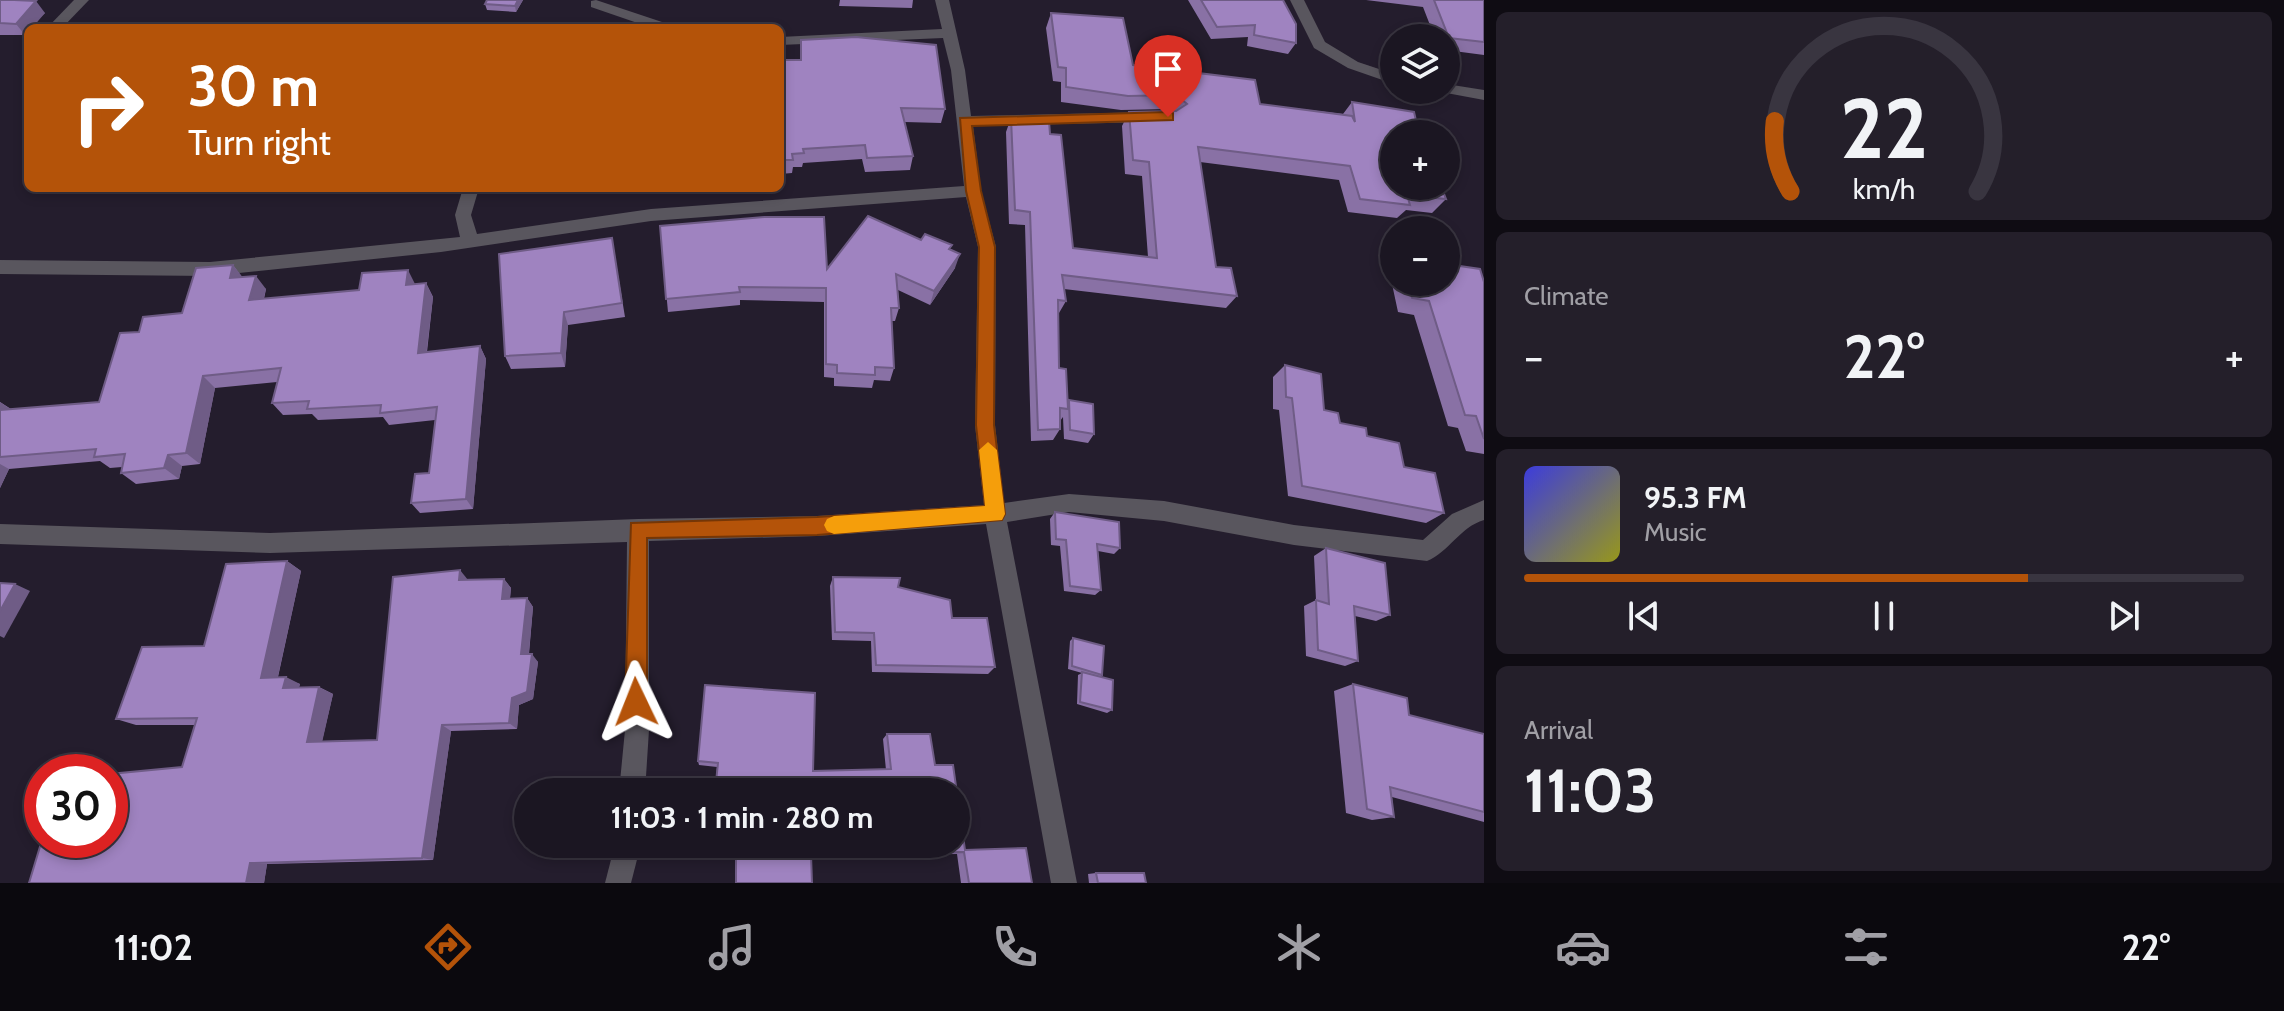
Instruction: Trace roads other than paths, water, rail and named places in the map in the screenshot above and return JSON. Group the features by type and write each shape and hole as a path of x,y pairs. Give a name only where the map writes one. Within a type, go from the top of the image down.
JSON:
{"street":[{"path":"58,24 82,0"},
{"path":"942,0 965,121 973,191 987,247 985,425 995,514 1042,779 1064,883"},
{"path":"1297,0 1319,45 1353,65 1380,74"},
{"path":"596,4 654,24"},
{"path":"784,41 949,33"},
{"path":"1460,91 1484,95"},
{"path":"965,121 1168,117"},
{"path":"0,267 210,269 470,242 651,215 973,191"},
{"path":"470,192 463,215 470,242"},
{"path":"0,534 270,543 638,529 817,526 995,514 1069,503 1164,511 1294,535 1427,551 1451,526 1484,510"},
{"path":"633,778 637,730 638,529"},
{"path":"618,883 624,858"}]}
